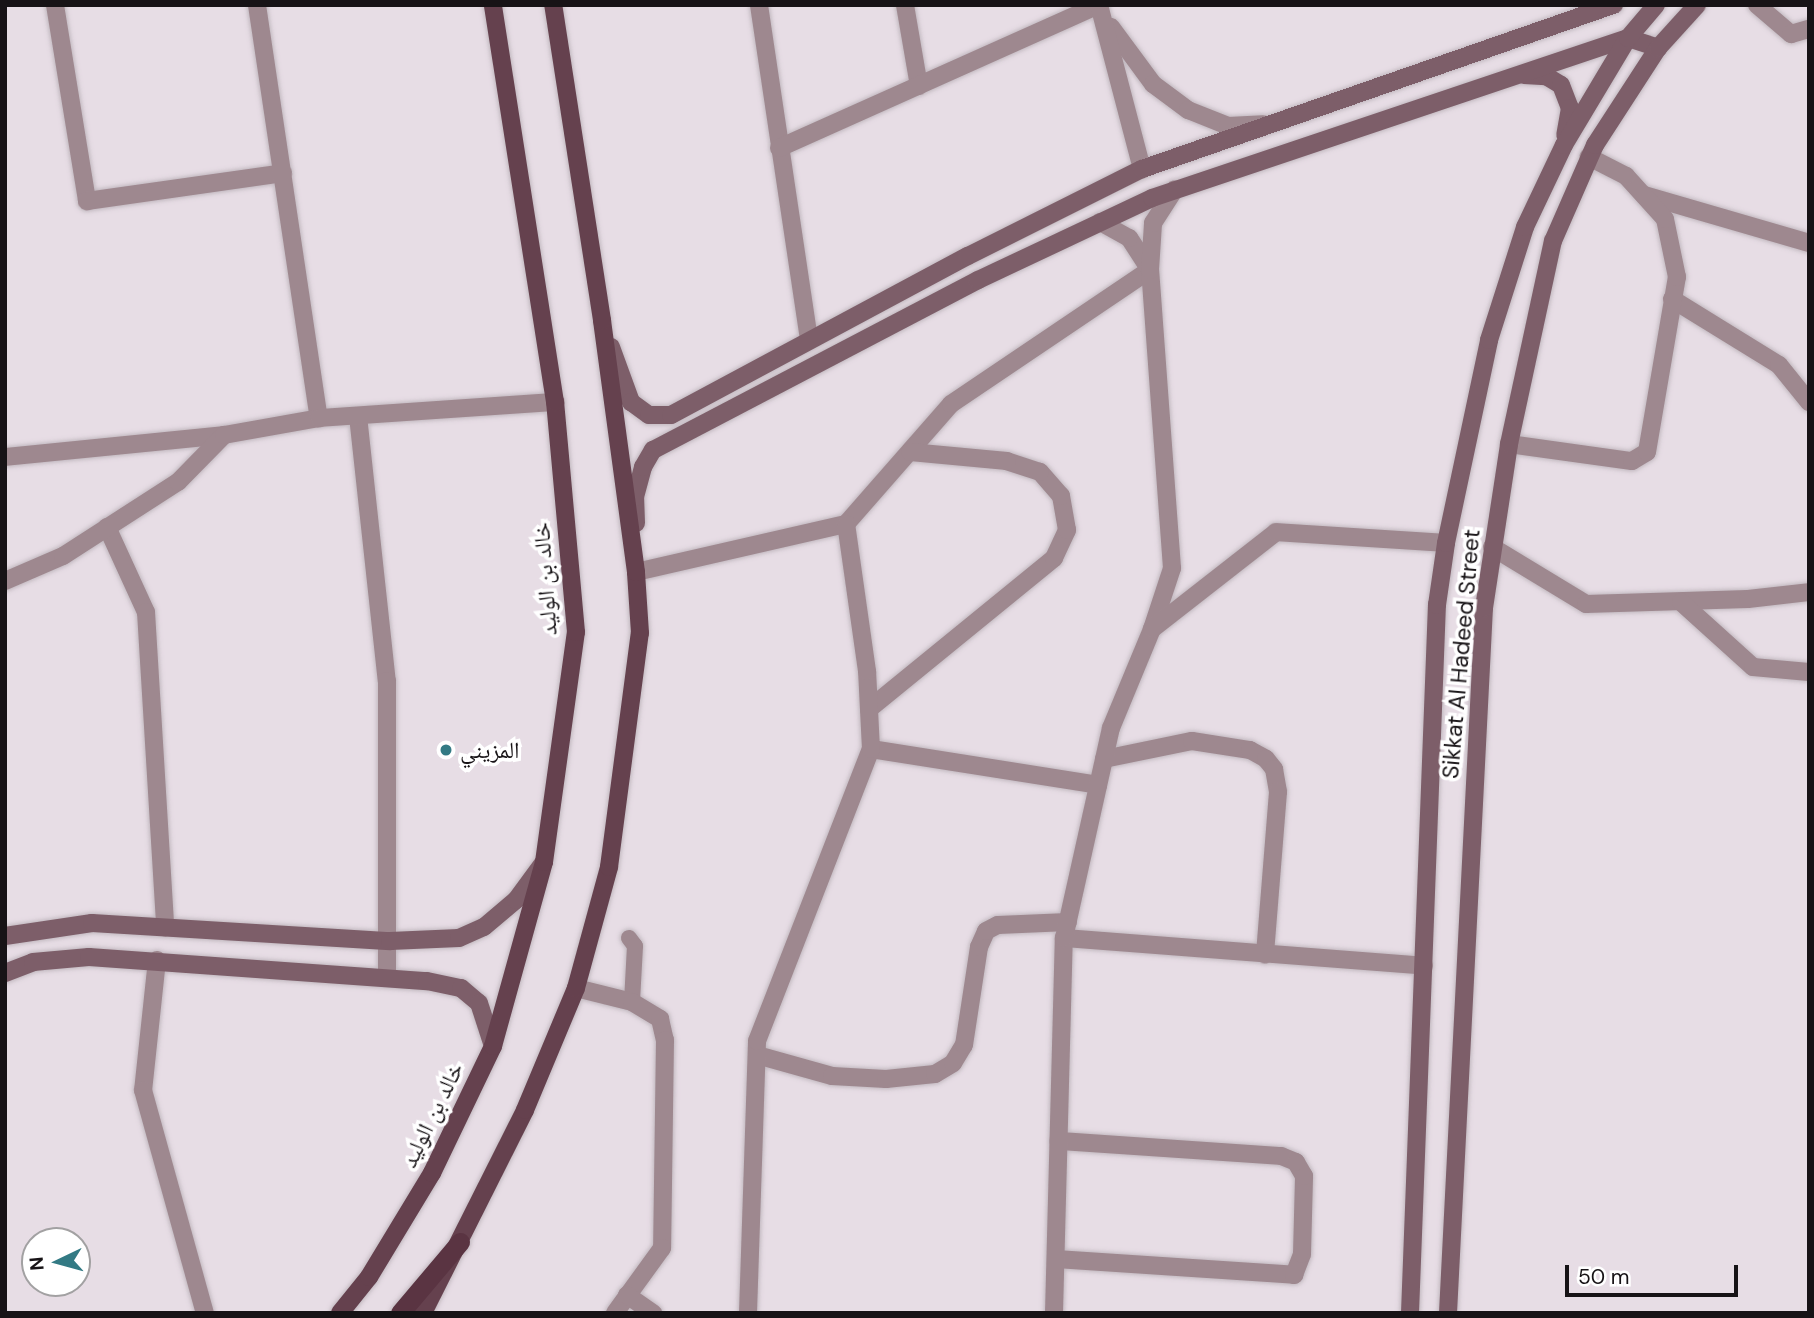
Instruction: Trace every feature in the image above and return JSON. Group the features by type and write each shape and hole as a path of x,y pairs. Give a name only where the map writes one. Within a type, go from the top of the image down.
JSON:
{"highway":[{"path":"400,1313 460,1242"}],"main road":[{"name":"خالد بن الوليد","path":"340,1313 369,1277 432,1173 493,1046 544,862 576,632 555,402 493,5"},
{"path":"553,5 603,320 636,572"},
{"path":"603,320 631,402 649,415 671,415 809,339 1142,169 1614,5"},
{"name":"Sikkat Al Hadeed Street","path":"1410,1313 1437,605 1446,542 1489,340 1525,227 1564,145 1628,38 1656,5"},
{"name":"Sikkat Al Hadeed Street","path":"1448,1313 1484,608 1509,444 1553,241 1589,157 1658,48 1697,5"},
{"path":"423,1313 526,1111 576,988 609,867 639,634 635,497 643,467 653,450 978,280 1175,189 1510,75 1628,38 1658,48"},
{"path":"1510,75 1546,76 1561,85 1570,108 1564,145"},
{"path":"5,936 92,923 390,941 458,938 484,927 516,900 544,862"},
{"path":"5,973 33,962 89,957 387,977 461,988 479,1003 493,1046"}],"street":[{"path":"55,5 87,201 283,173"},
{"path":"257,5 319,418"},
{"path":"759,5 809,339"},
{"path":"905,5 919,86"},
{"path":"779,148 1099,5"},
{"path":"1099,5 1122,47 1153,84 1188,110 1228,126 1277,124"},
{"path":"1099,5 1142,169"},
{"path":"1757,5 1791,34 1809,29"},
{"path":"1509,444 1632,461 1647,452 1677,277 1665,219 1626,176 1589,157"},
{"path":"1054,1313 1066,930 1111,728 1153,629 1172,568 1150,270 1153,223 1175,189"},
{"path":"1644,195 1809,243"},
{"path":"1100,222 1129,238 1150,270"},
{"path":"636,572 846,524 951,404 1150,270"},
{"path":"1672,299 1779,365 1809,402"},
{"path":"5,457 224,435 319,418 555,402"},
{"path":"358,416 387,681 390,941 387,977"},
{"path":"5,581 63,556 178,482 224,435"},
{"path":"869,709 1054,558 1067,530 1061,496 1041,472 1007,461 910,452"},
{"path":"748,1313 757,1041 871,749 869,709 846,524"},
{"path":"107,527 146,612 164,928"},
{"path":"1153,629 1276,532 1446,542"},
{"path":"1492,547 1586,604 1681,602 1809,592"},
{"path":"1681,602 1753,667 1809,672"},
{"path":"1104,759 1192,741 1250,750 1274,769 1278,792 1265,954"},
{"path":"871,749 1098,785"},
{"path":"757,1055 832,1076 886,1079 935,1074 953,1063 964,1045 979,947 986,931 998,925 1066,930 1265,954 1424,966"},
{"path":"629,938 635,946 632,1002"},
{"path":"157,960 143,1090 205,1313"},
{"path":"576,988 632,1002 660,1019 666,1040 662,1248 615,1313"},
{"path":"1056,1259 1294,1275 1302,1254 1304,1177 1296,1162 1281,1156 1059,1141"},
{"path":"627,1295 653,1313"}],"place":[{"name":"المزيني","path":"446,750"}]}
